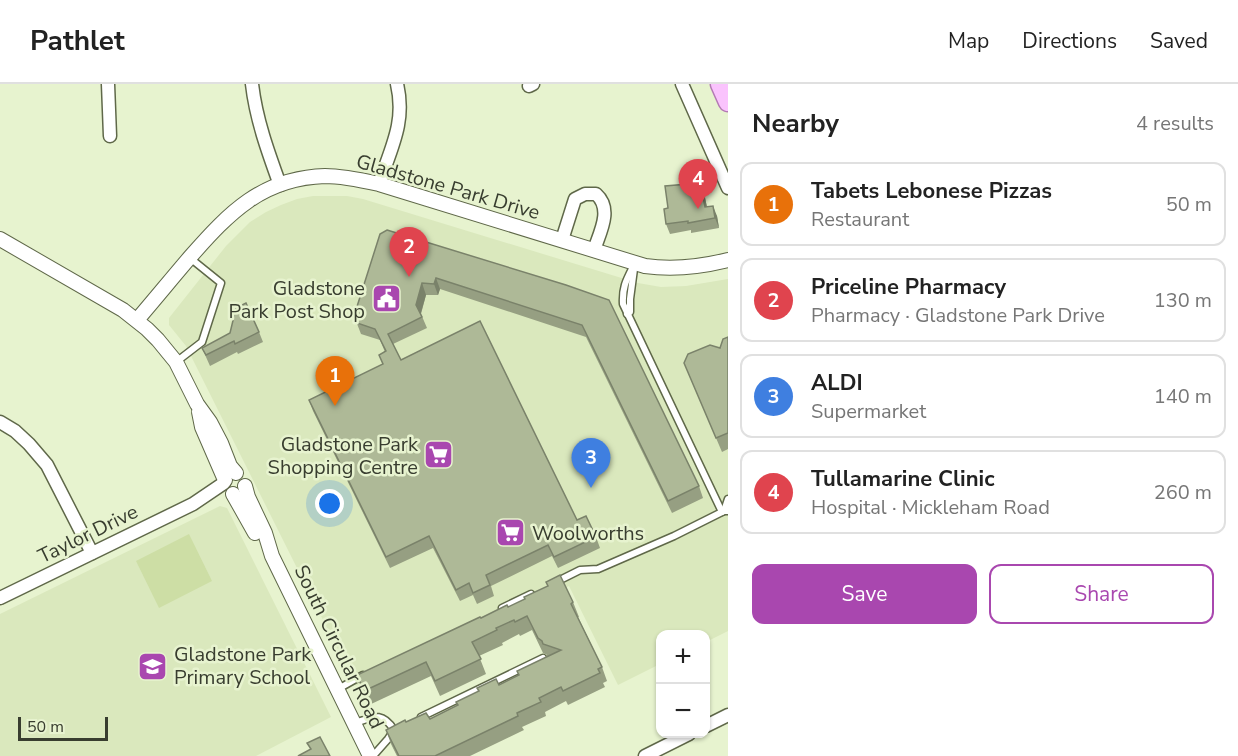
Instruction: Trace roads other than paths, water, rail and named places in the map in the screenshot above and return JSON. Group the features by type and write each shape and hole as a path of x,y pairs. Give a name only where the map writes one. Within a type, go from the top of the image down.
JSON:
{"main road":[{"path":"720,84 728,102"}],"street":[{"path":"108,84 110,136"},
{"path":"252,84 255,107 280,185"},
{"path":"379,184 396,137 399,121 400,102 397,84"},
{"path":"682,84 728,188"},
{"name":"Gladstone Park Drive","path":"137,320 189,258 237,208 280,185 322,176 379,184 635,263 658,268 700,266 728,260"},
{"path":"562,240 575,199 585,194 596,194 603,202 605,213 594,250"},
{"name":"South Circular Road","path":"0,239 137,320 158,340 176,362 197,404 202,427 229,485 258,537 272,556"},
{"path":"0,422 15,431 47,465 92,553"},
{"name":"South Circular Road","path":"229,485 242,476 244,479 248,497 265,533 272,556 371,756"},
{"name":"Taylor Drive","path":"0,598 229,485"},
{"path":"710,724 728,715"},
{"path":"645,756 681,738"}],"lane":[{"path":"176,362 202,342 221,283 189,258"},
{"path":"635,263 630,312 627,314 724,511"},
{"path":"548,585 580,570 598,569 674,536 724,511 728,499"},
{"path":"495,611 538,591"},
{"path":"411,722 543,658"},
{"path":"337,689 370,672"},
{"path":"355,724 381,717 388,721 394,730"},
{"path":"371,756 394,730 402,726"}],"place":[{"name":"Tullamarine Clinic","path":"698,209"},
{"name":"Priceline Pharmacy","path":"409,277"},
{"name":"Gladstone Park Post Shop","path":"386,299"},
{"name":"Tabets Lebonese Pizzas","path":"335,406"},
{"name":"Gladstone Park Shopping Centre","path":"439,455"},
{"name":"ALDI","path":"591,488"},
{"name":"Woolworths","path":"511,533"},
{"name":"Gladstone Park Primary School","path":"153,666"}]}
